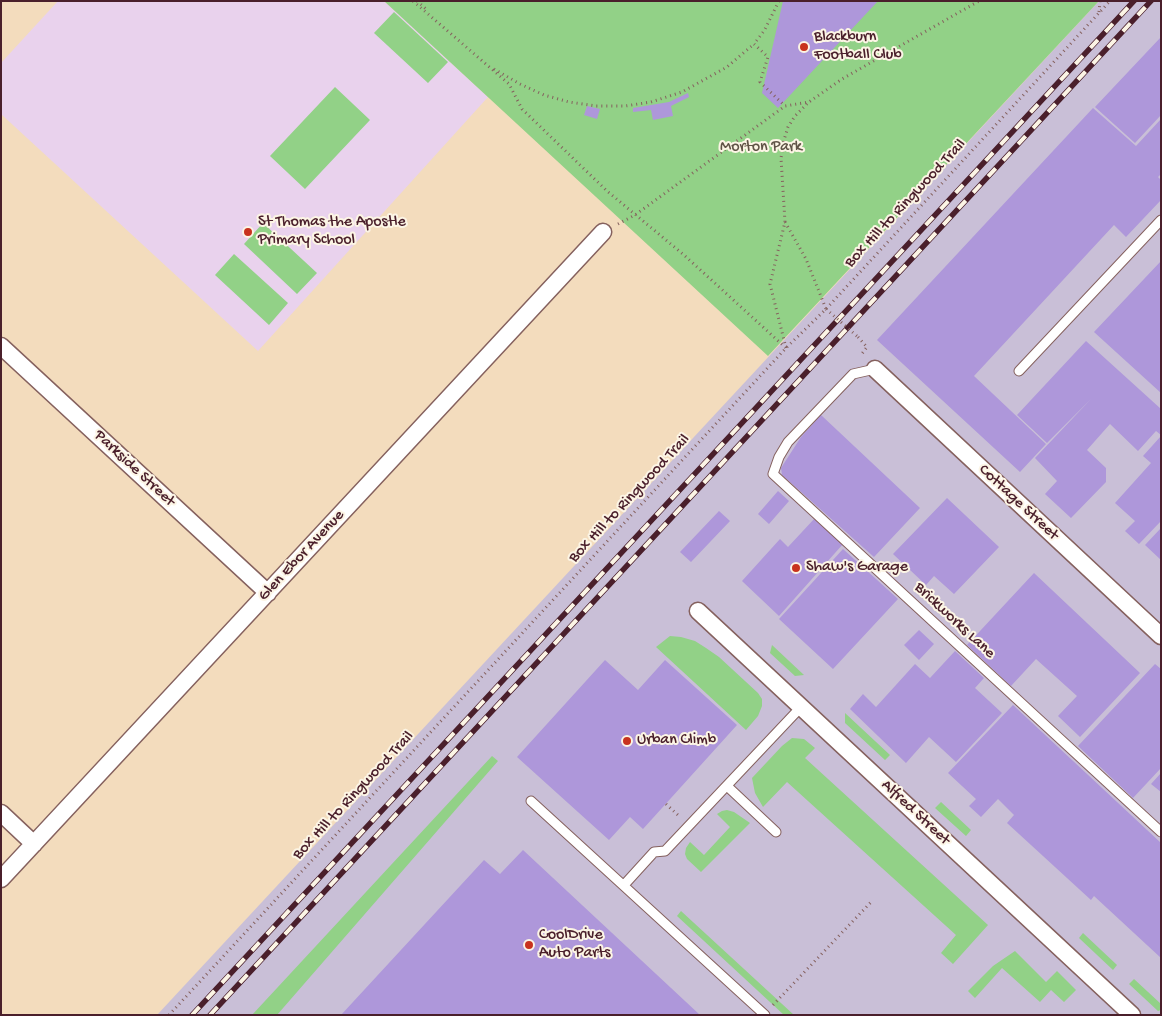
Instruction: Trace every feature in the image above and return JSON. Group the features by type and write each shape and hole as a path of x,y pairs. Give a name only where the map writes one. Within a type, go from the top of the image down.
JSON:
{"street":[{"name":"Glen Ebor Avenue","path":"1,879 603,232"},
{"name":"Parkside Street","path":"1,346 268,593"},
{"name":"Cottage Street","path":"875,369 1161,636"},
{"name":"Alfred Street","path":"698,611 1132,1015"},
{"path":"1,813 34,844"}],"lane":[{"path":"1019,371 1161,220"},
{"path":"854,374 875,369"},
{"name":"Brickworks Lane","path":"854,374 788,442 779,457 773,474 1161,832"},
{"path":"624,885 654,852 665,851 801,707"},
{"path":"727,786 776,832"},
{"path":"531,800 765,1014"}],"path":[{"path":"414,1 509,84 522,109 607,190 684,255 786,348"},
{"path":"417,1 458,40"},
{"path":"480,60 520,84 544,95 569,102 596,106 625,106 652,102 682,92 727,67 754,44 764,31 779,1"},
{"path":"786,348 770,284 785,222 781,165 784,140 788,127 795,116 809,102 842,80 979,1"},
{"path":"1099,12 1100,1"},
{"name":"Box Hill to Ringwood Trail","path":"169,1015 1110,1"},
{"path":"754,44 768,57 760,82 784,106"},
{"path":"603,232 635,215 784,106 809,102"},
{"path":"785,222 806,259 826,309 867,347 857,360 854,374"},
{"path":"765,1014 873,900"}],"shaded area":[{"name":"St Thomas the Apostle Primary School","path":"58,1 384,1 488,97 258,351 1,114 1,63"},
{"path":"1099,1 1161,1 1161,1015 157,1015"}],"green space":[{"name":"Morton Park","path":"384,1 1099,1 768,356"},
{"path":"394,12 448,62 428,83 374,33"},
{"path":"335,87 370,120 305,189 270,156"},
{"path":"263,223 317,273 297,294 244,244"},
{"path":"234,254 288,303 269,325 215,275"},
{"path":"670,636 695,641 706,648 719,657 758,693 762,699 762,706 758,716 746,730 656,647"},
{"path":"772,645 804,675 795,676 770,653"},
{"path":"845,713 890,755 885,760 845,723"},
{"path":"792,738 804,739 815,748 805,758 988,925 953,964 941,953 956,935 787,782 763,807 755,793 752,778"},
{"path":"492,756 498,761 277,1015 252,1015"},
{"path":"941,802 971,830 966,836 935,808"},
{"path":"727,810 734,812 750,823 701,872 687,859 685,854 686,848 690,842 704,855 730,827 717,814"},
{"path":"681,911 794,1015 784,1015 677,916"},
{"path":"1083,933 1117,965 1113,970 1079,938"},
{"path":"1015,951 1046,982 1057,971 1076,990 1064,1002 1051,990 1040,1002 1002,968 975,998 968,991 993,966"},
{"path":"1134,979 1161,1004 1161,1010 1158,1011 1129,984"}],"building":[{"name":"Blackburn Football Club","path":"783,1 878,1 778,108 762,93"},
{"path":"1161,37 1161,115 1135,143 1095,107"},
{"path":"688,93 689,97 671,106 673,116 653,120 651,110 633,112 633,108 669,102"},
{"path":"587,106 600,109 597,119 584,115"},
{"path":"1093,108 1136,146 1161,119 1161,174 1158,177 1161,180 1161,200 1126,237 1114,225 974,376 1046,444 1020,472 877,340"},
{"path":"1161,261 1161,393 1094,332"},
{"path":"1086,341 1161,409 1161,435 1156,431 1138,451 1110,424 1087,450 1106,468 1106,482 1071,518 1045,494 1057,481 1035,458 1091,399 1047,443 1017,415"},
{"path":"821,415 920,508 874,557 782,475 781,468 801,437"},
{"path":"1161,436 1161,521 1139,544 1125,531 1135,521 1115,503 1151,463 1143,456"},
{"path":"778,491 789,501 769,524 758,514"},
{"path":"947,498 999,547 954,594 934,576 926,585 893,554"},
{"path":"719,511 730,521 691,562 680,552"},
{"name":"Shaw's Garage","path":"815,518 843,544 779,616 742,581 780,539 788,547"},
{"path":"1161,528 1161,560 1145,545"},
{"path":"843,549 898,599 833,669 779,619"},
{"path":"1034,573 1140,673 1080,737 1058,716 1077,696 1036,659 1011,686 967,645"},
{"path":"919,630 934,644 919,660 904,645"},
{"path":"955,651 984,678 975,688 1002,713 956,762 929,737 906,763 850,709 863,694 876,707 915,664 930,678"},
{"name":"Urban Climb","path":"605,660 638,690 665,660 737,725 643,829 630,817 609,840 517,757"},
{"path":"1155,664 1161,669 1161,768 1133,798 1078,746"},
{"path":"1013,705 1161,843 1161,958 1094,896 1091,900 1007,823 1014,815 998,799 981,817 969,806 976,799 948,773"},
{"path":"1161,773 1161,792 1151,784"},
{"name":"CoolDrive Auto Parts","path":"523,850 700,1015 341,1015 484,860 500,874"}],"railway":[{"path":"192,1015 1134,1"},
{"path":"210,1015 1151,1"}],"place":[{"name":"Blackburn Football Club","path":"804,47"},
{"name":"St Thomas the Apostle Primary School","path":"248,232"},
{"name":"Shaw's Garage","path":"796,568"},
{"name":"Urban Climb","path":"627,741"},
{"name":"CoolDrive Auto Parts","path":"529,945"}]}
